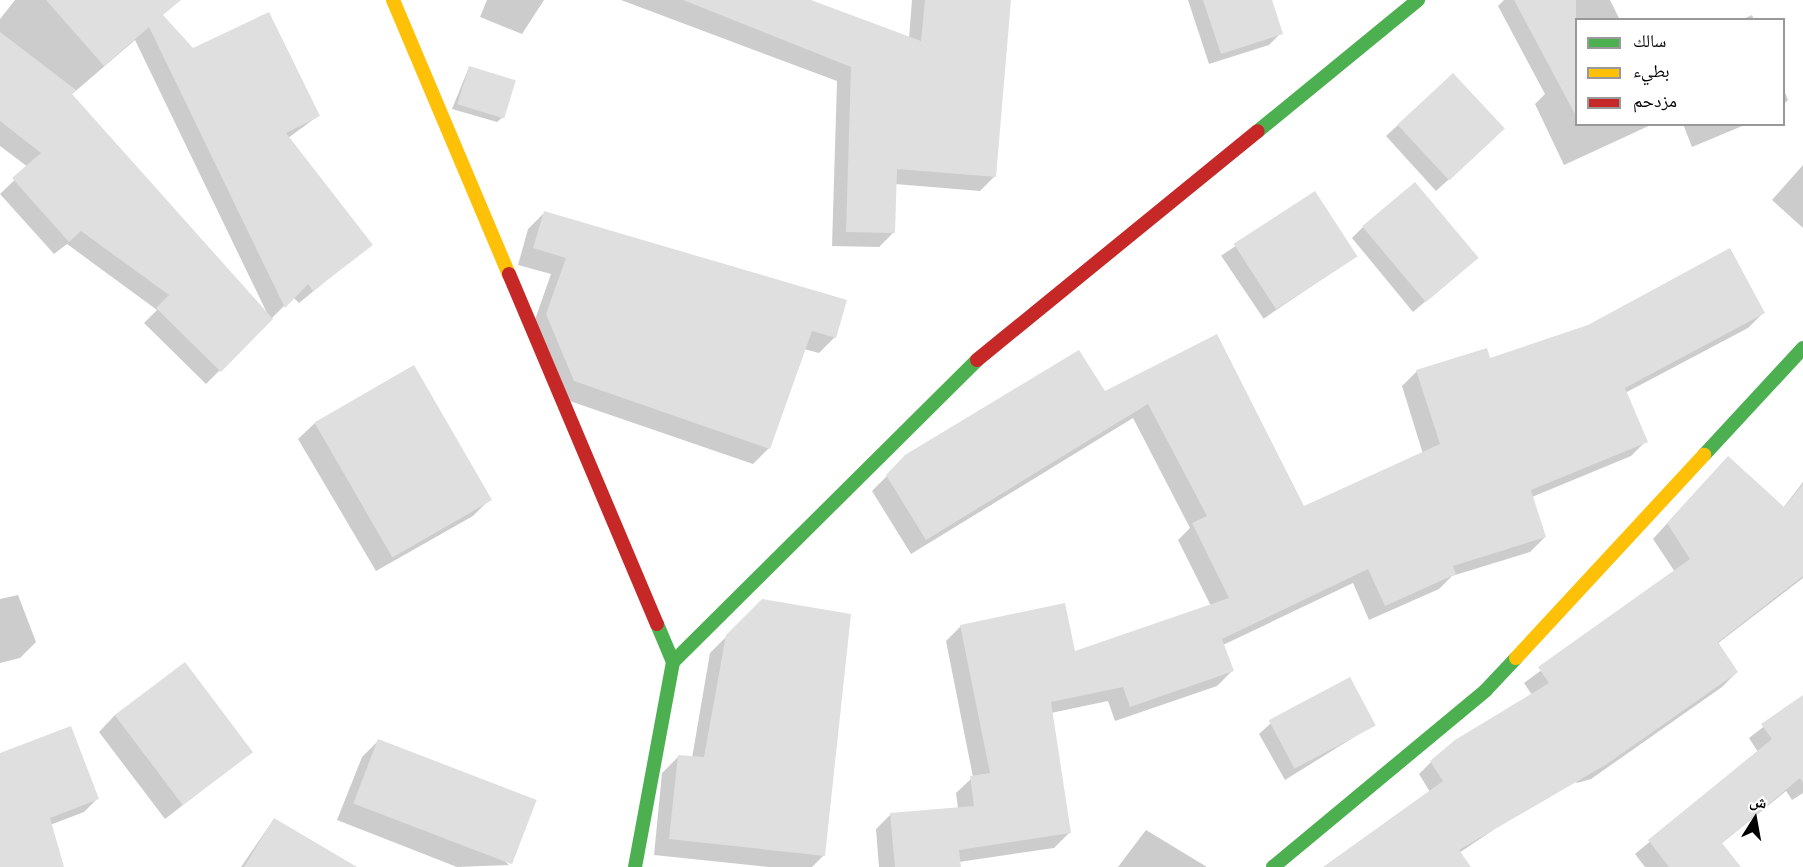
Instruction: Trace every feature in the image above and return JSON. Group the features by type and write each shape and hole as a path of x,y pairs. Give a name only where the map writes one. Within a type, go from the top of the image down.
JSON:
{"street":[{"path":"393,0 673,662 635,867"},
{"path":"673,662 957,377 1418,0"},
{"path":"1273,867 1486,690 1803,348"}],"building":[{"path":"46,0 181,0 163,15 193,48 269,12 320,116 286,133 373,245 313,291 308,284 285,308 149,27 104,66"},
{"path":"683,0 811,0 921,41 925,0 1011,0 996,177 897,169 895,233 846,232 851,67"},
{"path":"1203,0 1272,0 1283,34 1221,54"},
{"path":"1514,0 1576,0 1575,114"},
{"path":"0,32 76,90 72,94 273,319 221,372 156,308 169,295 81,231 69,242 12,178 41,153 0,121"},
{"path":"469,66 516,80 504,119 457,104"},
{"path":"1453,73 1505,129 1449,180 1397,125"},
{"path":"1415,182 1479,258 1426,302 1362,226"},
{"path":"1315,191 1357,256 1276,309 1234,244"},
{"path":"544,211 847,300 836,338 812,331 770,449 574,381 546,314 566,258 533,248"},
{"path":"1730,248 1765,313 1625,388 1648,442 1531,490 1546,537 1453,566 1456,574 1385,606 1368,569 1222,639 1234,671 1130,707 1123,687 1051,702 1071,833 959,850 961,867 895,867 890,813 974,806 970,776 990,773 960,625 1065,603 1075,651 1229,598 1192,523 1207,516 1148,404 926,540 886,475 905,455 1079,350 1105,391 1217,334 1304,506 1440,444 1416,370 1487,348 1490,358 1588,325"},
{"path":"414,365 492,500 392,558 314,422"},
{"path":"1728,456 1784,507 1803,484 1803,576 1718,642 1738,672 1607,764 1459,850 1471,867 1323,867 1443,781 1430,761 1455,740 1549,683 1538,667 1690,559 1667,523"},
{"path":"762,599 851,614 825,856 669,839 678,755 704,757 726,635"},
{"path":"185,662 253,752 183,805 115,715"},
{"path":"1350,677 1376,726 1295,769 1269,720"},
{"path":"1803,695 1803,783 1800,778 1722,843 1741,867 1669,867 1648,840 1772,739 1761,724"},
{"path":"71,726 99,799 50,818 64,867 0,867 0,753"},
{"path":"378,739 537,800 512,864 353,803"},
{"path":"274,818 357,867 244,867"}],"traffic: fast":[{"path":"1258,131 1418,0"},
{"path":"1704,455 1803,348"},
{"path":"673,662 977,360"},
{"path":"635,867 673,662 657,624"},
{"path":"1273,867 1486,690 1516,658"}],"traffic: slow":[{"path":"393,0 509,274"},
{"path":"1516,658 1704,455"}],"traffic: jam":[{"path":"977,360 1258,131"},
{"path":"509,274 657,624"}]}
